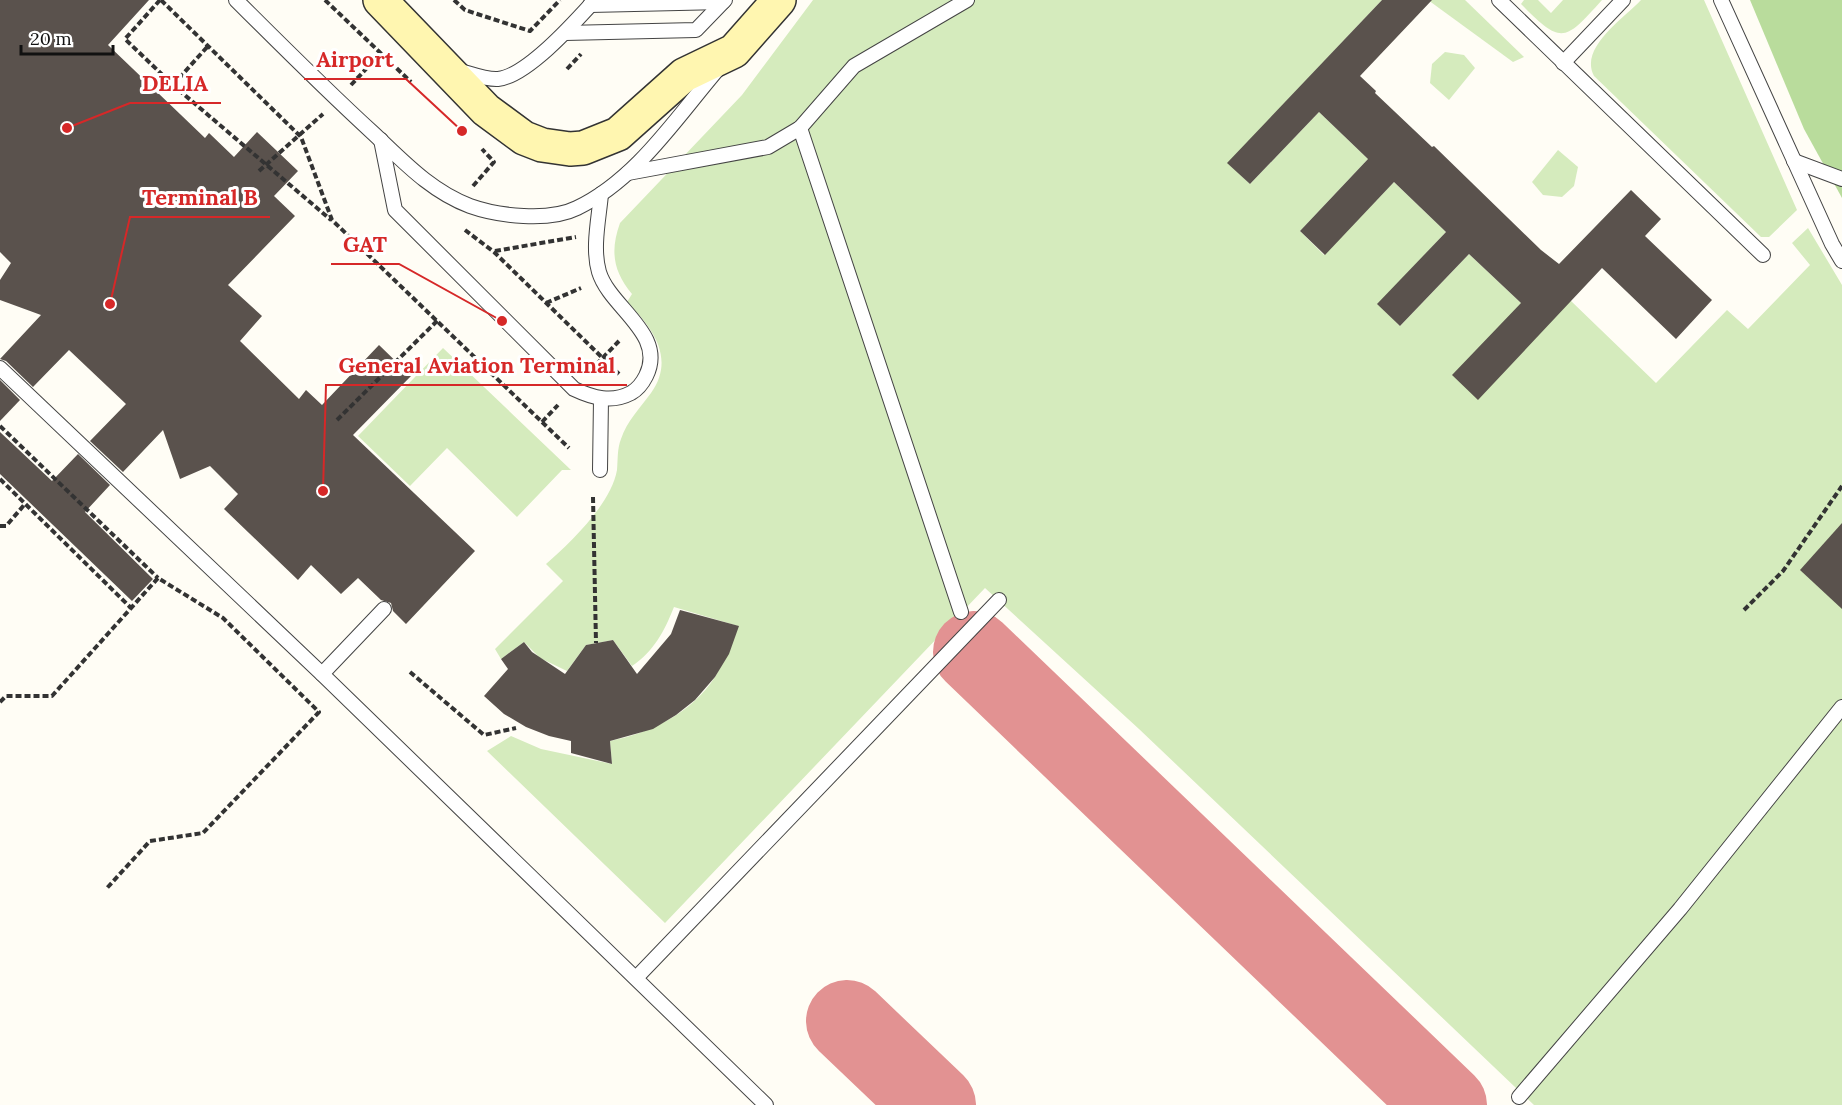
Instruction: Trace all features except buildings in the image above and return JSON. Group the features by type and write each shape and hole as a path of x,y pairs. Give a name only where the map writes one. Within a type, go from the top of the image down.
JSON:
{"street":[{"path":"380,0 486,110 525,138 542,145 576,148 618,134 684,75 734,51 779,0"}],"lane":[{"path":"236,0 407,168 470,206 511,215 541,215 575,209 602,194 628,173 734,51"},
{"path":"628,173 768,147 800,128 854,66 967,0"},
{"path":"1499,0 1762,255"},
{"path":"1563,63 1623,0"},
{"path":"1720,0 1842,261"},
{"path":"446,68 497,79 521,70 565,33 592,2 724,1"},
{"path":"565,33 696,30 724,1"},
{"path":"800,128 961,612"},
{"path":"381,140 395,210 574,389 602,399 622,398 635,391 649,368 651,355 643,332 607,287 600,274 597,246 602,194"},
{"path":"1794,161 1842,179"},
{"path":"0,368 322,674 766,1105"},
{"path":"600,470 602,399"},
{"path":"636,978 999,600"},
{"path":"322,674 384,609"},
{"path":"1519,1097 1680,909 1842,707"}],"path":[{"path":"332,220 301,137 161,0 125,39 173,85 332,220 569,448"},
{"path":"325,0 413,84"},
{"path":"454,0 465,10 530,31 560,0"},
{"path":"173,85 208,46"},
{"path":"460,200 494,162 478,146"},
{"path":"464,229 494,252 635,391"},
{"path":"580,236 581,246"},
{"path":"546,303 585,286"},
{"path":"337,420 438,320"},
{"path":"542,422 620,342 614,333"},
{"path":"0,426 159,578 223,618 319,712 203,833 150,842 106,888"},
{"path":"0,479 132,608"},
{"path":"1744,610 1783,571 1842,486"},
{"path":"593,497 596,643"},
{"path":"0,526 6,526 25,504"},
{"path":"0,702 6,696 52,696 159,578"},
{"path":"410,672 484,735 516,728"}],"green space":[{"path":"813,0 1382,0 1228,163 1250,184 1319,112 1368,159 1300,231 1324,255 1394,182 1446,232 1378,304 1400,326 1469,254 1521,303 1571,301 1656,383 1727,310 1748,329 1810,265 1792,243 1808,228 1842,285 1842,1105 1534,1105 1139,729 985,588 665,923 487,751 511,736 541,749 612,764 610,741 640,733 669,720 706,690 715,677 738,626 674,607 658,640 632,666 613,640 586,645 567,671 540,658 524,642 501,659 495,649 563,581 546,564 589,522 607,496 617,470 619,447 624,432 658,380 661,355 658,344 645,322 627,302 632,294 617,269 614,252 620,223 742,95"},
{"path":"1428,0 1465,0 1524,57 1513,62"},
{"path":"1524,0 1538,0 1551,13 1563,0 1602,0 1580,24 1563,33 1555,32 1535,18 1521,4"},
{"path":"1641,0 1704,0 1797,210 1769,237 1761,237 1594,76 1591,65 1592,55 1598,45 1614,25"},
{"path":"1750,0 1842,0 1842,198 1804,129"},
{"path":"1445,52 1464,55 1475,68 1449,100 1430,83 1432,64"},
{"path":"1558,150 1578,167 1574,186 1562,197 1543,195 1532,182"},
{"path":"443,348 571,470 562,470 517,517 447,448 410,486 358,436"}],"taxiway":[{"path":"974,652 1446,1105"},
{"path":"847,1021 935,1105"}],"place":[{"name":"DELIA","path":"67,128"},
{"name":"Airport","path":"462,131"},
{"name":"Terminal B","path":"110,304"},
{"name":"GAT","path":"502,321"},
{"name":"General Aviation Terminal","path":"323,491"}]}
